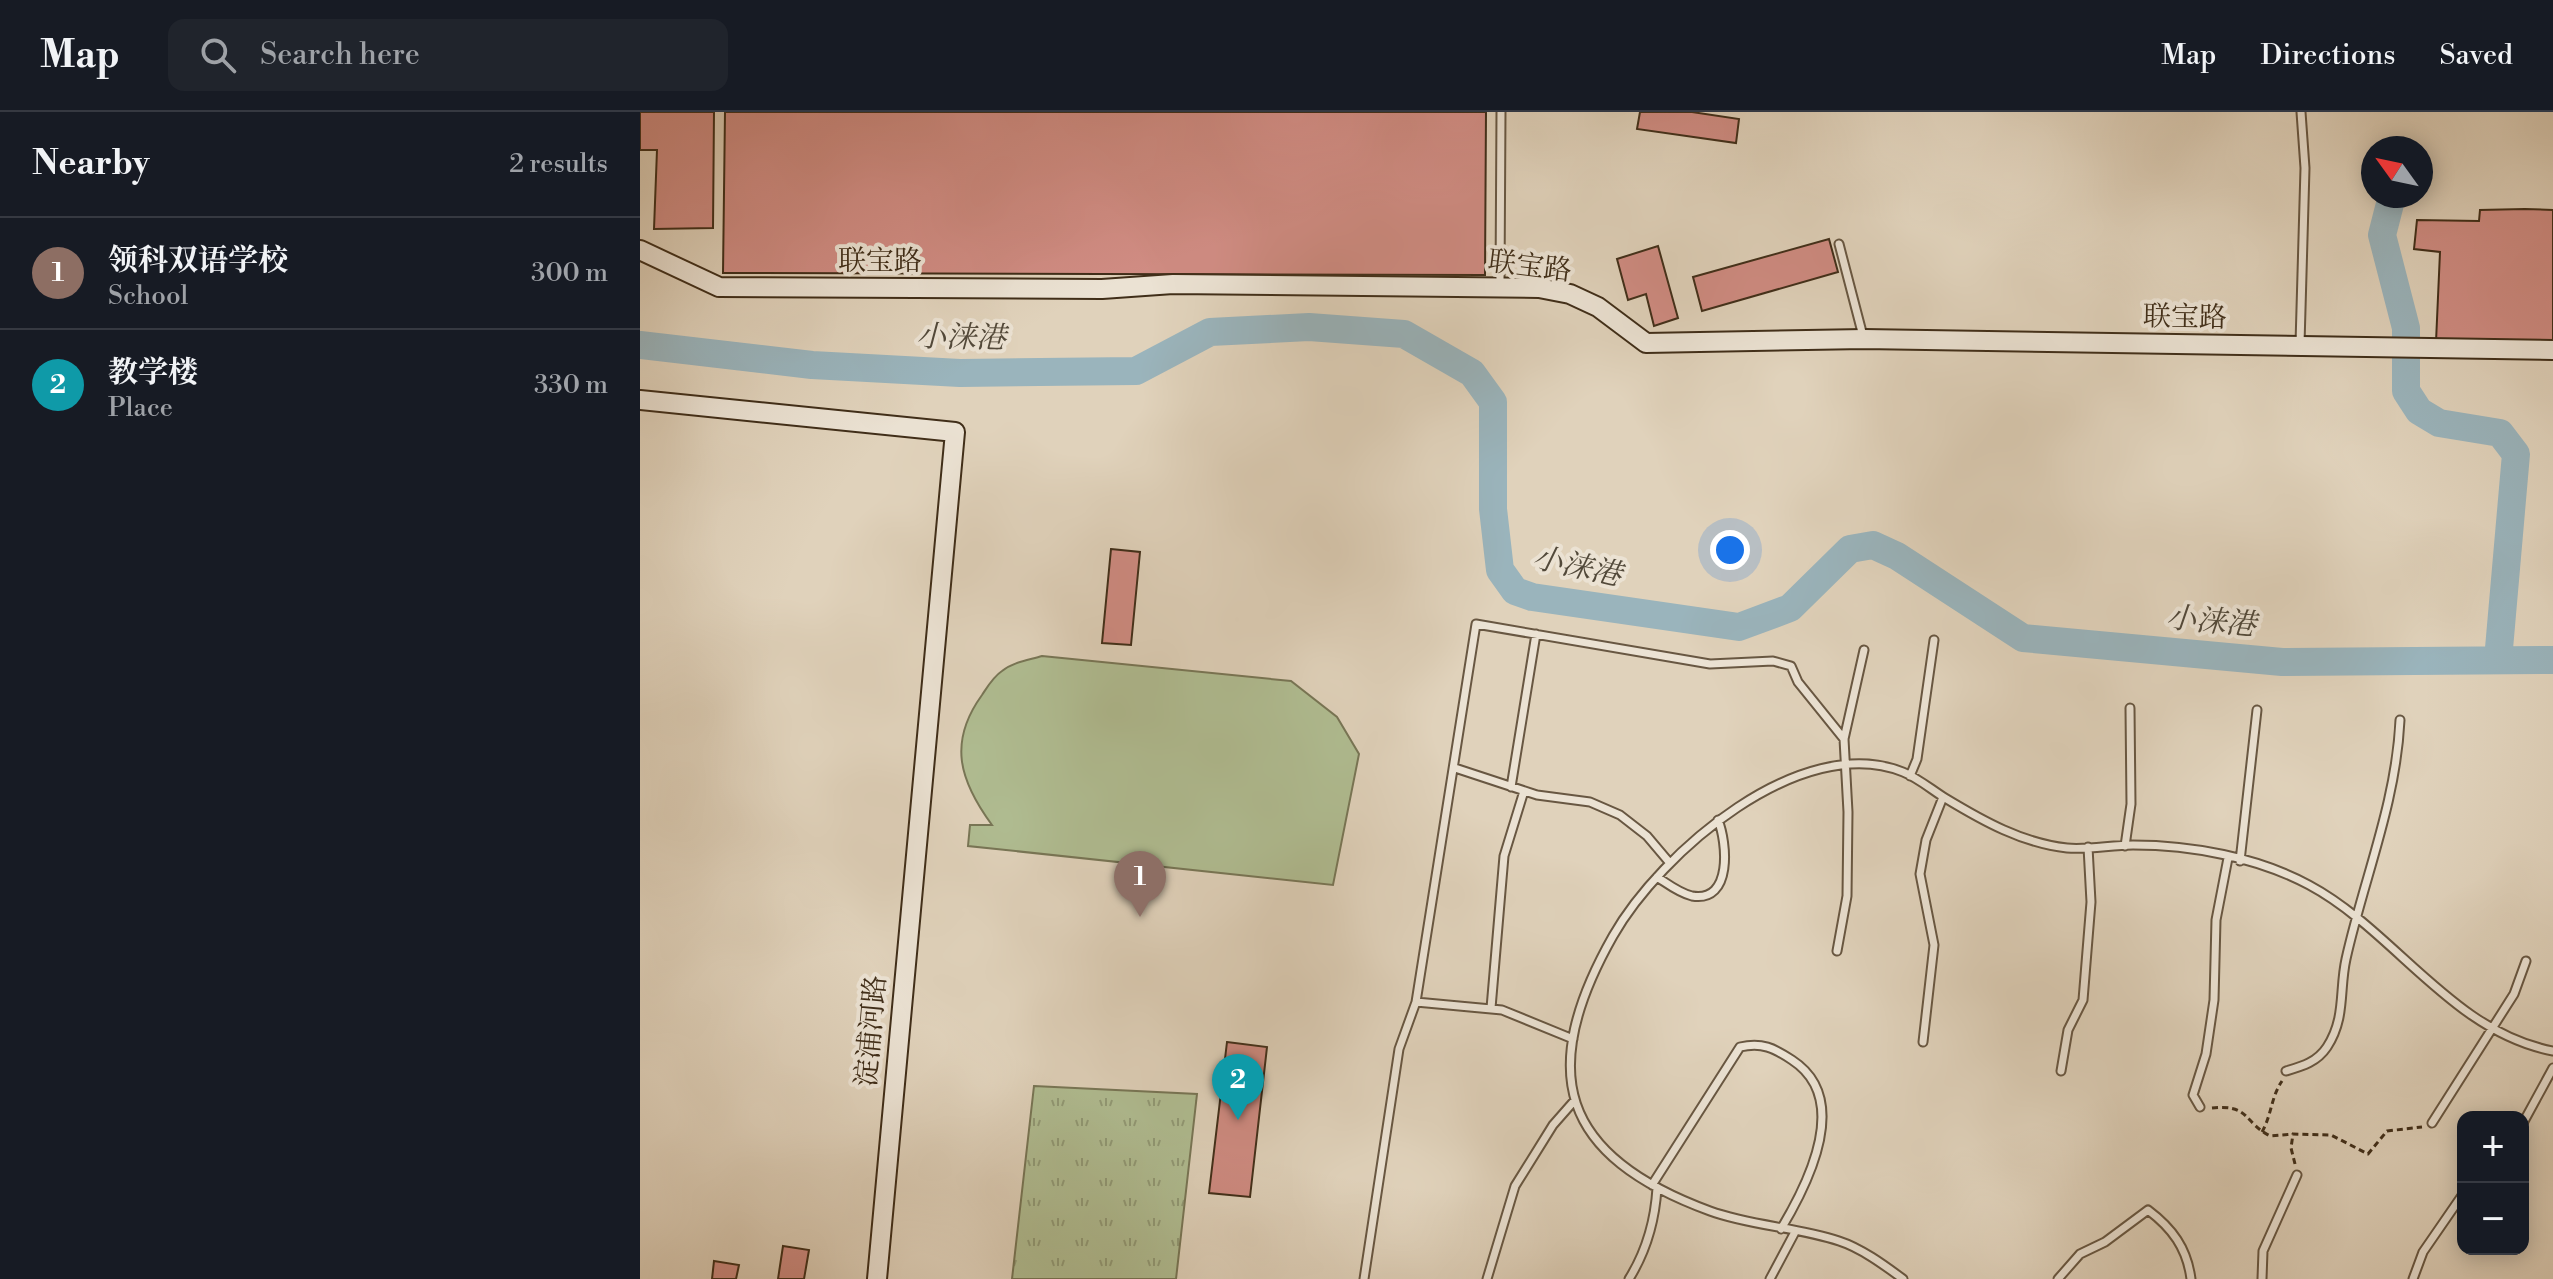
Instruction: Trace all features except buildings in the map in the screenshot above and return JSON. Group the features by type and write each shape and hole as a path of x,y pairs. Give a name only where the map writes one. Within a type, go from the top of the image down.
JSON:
{"street":[{"name":"联宝路","path":"640,250 719,287 1102,289 1173,284 1500,287 1570,294 1598,307 1646,343 1864,339 2553,350"},
{"name":"淀浦河路","path":"640,400 955,432 877,1279"}],"lane":[{"path":"1500,287 1501,112"},
{"path":"2300,346 2305,168 2301,112"},
{"path":"1839,244 1864,339"},
{"path":"1364,1279 1399,1049 1416,1002 1428,911 1455,768 1465,677 1476,624 1710,664 1773,661 1791,666 1798,682 1844,739"},
{"path":"1511,787 1536,634"},
{"path":"1910,776 1917,759 1934,640"},
{"path":"1837,951 1847,896 1844,739 1864,650"},
{"path":"2125,846 2131,804 2130,708"},
{"path":"2240,861 2257,710"},
{"path":"2286,1071 2317,1060 2341,1020 2345,963 2386,818 2398,756 2400,720"},
{"path":"1903,1279 1841,1241 1712,1212 1618,1166 1596,1141 1577,1111 1571,1080 1573,1039 1582,995 1616,931 1669,862 1718,820 1768,790 1823,768 1868,763 1910,776 1976,818 2024,839 2068,848 2188,847 2279,871 2312,886 2438,990 2495,1028 2538,1048 2553,1051"},
{"path":"1455,768 1524,791 1590,802 1620,815 1647,836 1669,862"},
{"path":"1491,1008 1504,856 1524,791"},
{"path":"1923,1042 1934,945 1920,874 1926,840 1943,797"},
{"path":"1657,877 1693,896 1707,894 1720,881 1727,861 1726,840 1718,820"},
{"path":"2061,1071 2068,1030 2083,1000 2091,902 2088,847"},
{"path":"2200,1107 2193,1095 2206,1054 2214,1000 2216,920 2228,858"},
{"path":"2432,1123 2495,1028 2514,994 2526,961"},
{"path":"1416,1002 1491,1008 1534,1020 1573,1039"},
{"path":"1629,1279 1649,1238 1655,1186 1740,1047 1756,1043 1772,1047 1800,1065 1812,1083 1824,1117 1808,1176 1781,1229"},
{"path":"2529,1112 2553,1068"},
{"path":"1487,1279 1515,1186 1553,1125 1575,1100"},
{"path":"2262,1279 2263,1251 2297,1175"},
{"path":"2413,1279 2423,1252 2457,1203"},
{"path":"2058,1279 2080,1254 2105,1242 2148,1210 2177,1238 2188,1259 2191,1279"},
{"path":"1770,1279 1795,1232"}],"path":[{"path":"2262,1132 2271,1116 2272,1097 2286,1071"},
{"path":"2200,1107 2232,1106 2242,1110 2262,1132 2270,1136 2331,1135 2368,1154 2387,1131 2432,1123"},
{"path":"2293,1134 2291,1148 2297,1175"}],"green space":[{"path":"1042,656 1291,681 1337,717 1359,754 1333,885 968,846 970,825 992,825 972,792 962,761 962,745 971,712 996,676 1006,668"},
{"path":"1034,1086 1197,1094 1176,1279 1012,1279"}],"waterway":[{"path":"2389,208 2382,235 2406,328 2406,391 2419,411 2439,423 2500,433 2516,454 2498,660"},
{"name":"小涞港","path":"640,345 812,365 960,373 1136,371 1210,332 1309,327 1404,334 1472,373 1493,402 1493,509 1500,570 1515,591 1532,597 1739,627 1790,608 1850,549 1873,545 1897,556 2023,638 2282,662 2553,660"}],"place":[{"name":"领科双语学校","path":"1140,917"},
{"name":"教学楼","path":"1238,1120"}]}
